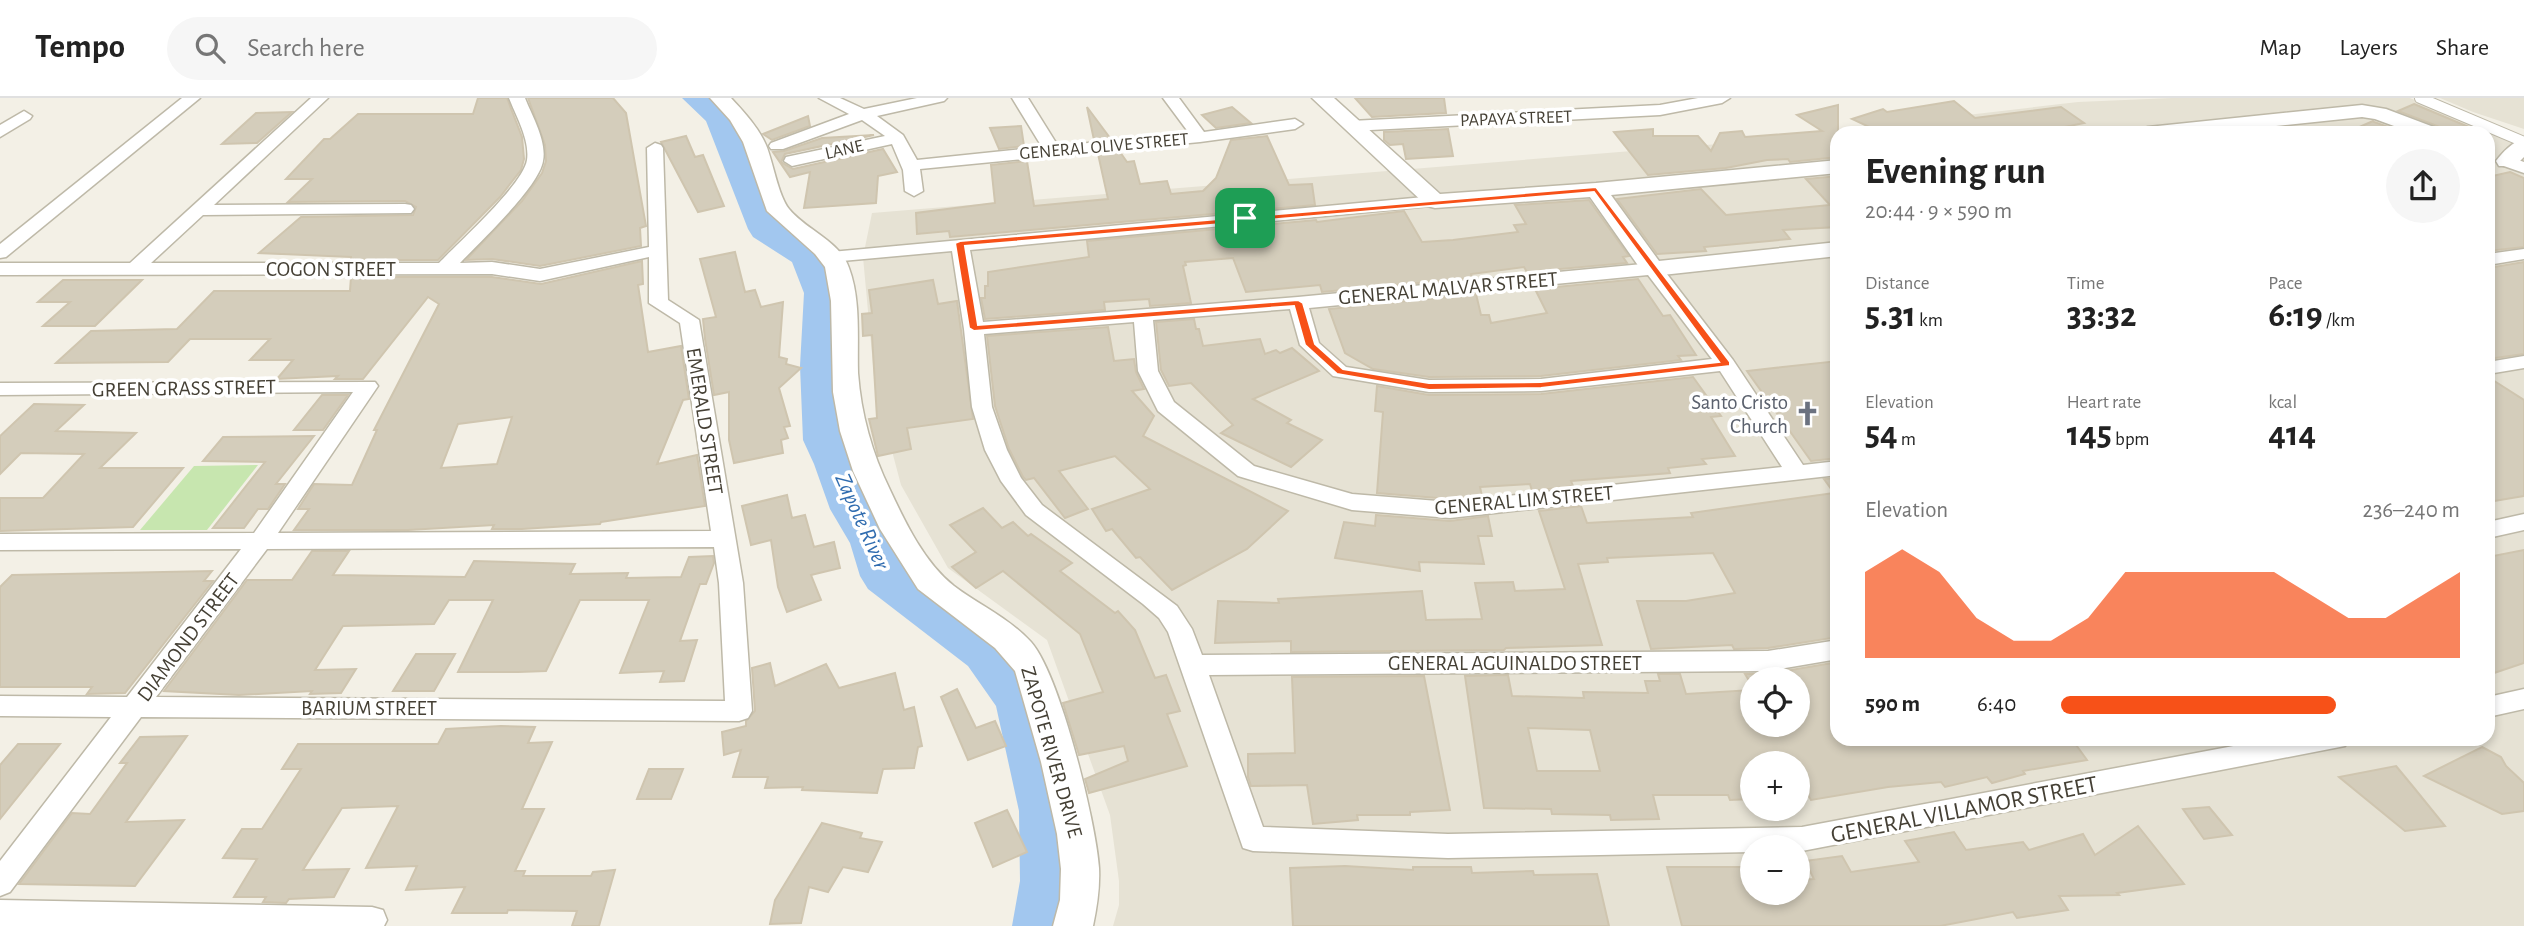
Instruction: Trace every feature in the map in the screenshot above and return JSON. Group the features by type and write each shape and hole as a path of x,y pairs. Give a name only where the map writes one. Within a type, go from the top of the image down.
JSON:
{"street":[{"path":"0,253 192,98"},
{"path":"133,270 320,98"},
{"path":"444,268 522,184 534,165 534,152 517,98"},
{"path":"720,98 754,142 778,211 831,257 960,243 1435,201 1596,190 1830,167"},
{"path":"827,98 863,114 897,138 913,165 914,191"},
{"path":"777,146 863,114 939,98"},
{"path":"1020,98 1052,150"},
{"path":"1171,98 1200,136"},
{"path":"1322,98 1435,201"},
{"path":"1643,98 1660,110"},
{"name":"PAPAYA STREET","path":"1351,126 1660,110 1722,98"},
{"path":"1494,104 1508,117"},
{"path":"2216,126 2341,113 2379,113 2413,126"},
{"path":"0,132 24,116"},
{"name":"GENERAL OLIVE STREET","path":"913,165 1295,124"},
{"name":"LANE","path":"792,161 897,138"},
{"path":"2502,162 2524,143"},
{"name":"EMERALD STREET","path":"655,148 659,303 689,320 731,583 738,711"},
{"path":"1596,190 1726,364 1797,473"},
{"path":"198,210 405,209"},
{"path":"960,243 974,328 982,407 996,450 1012,481 1034,510 1121,573 1168,612 1180,629 1253,839"},
{"name":"COGON STREET","path":"0,270 505,268 540,275 658,250"},
{"name":"GENERAL MALVAR STREET","path":"974,328 1298,303 1830,250"},
{"path":"2495,259 2524,254"},
{"name":"ZAPOTE RIVER DRIVE","path":"831,257 840,277 849,410 868,476 918,568 950,600 1015,644 1031,668 1078,837 1079,897 1078,913 1073,926"},
{"path":"1298,303 1310,345 1340,372 1429,386 1541,385 1726,364"},
{"name":"GENERAL LIM STREET","path":"1143,314 1148,371 1165,406 1246,471 1352,502 1450,510 1830,469"},
{"path":"2495,368 2524,362"},
{"name":"GREEN GRASS STREET","path":"0,389 368,386"},
{"name":"DIAMOND STREET","path":"0,883 261,540 368,386"},
{"path":"2495,528 2524,522"},
{"path":"0,542 725,539"},
{"name":"GENERAL AGUINALDO STREET","path":"1191,665 1768,661 1830,650"},
{"path":"2495,705 2524,699"},
{"name":"BARIUM STREET","path":"0,706 738,711"},
{"name":"GENERAL VILLAMOR STREET","path":"1253,839 1448,846 1802,839 2294,746"},
{"path":"0,913 372,920"}],"lane":[{"path":"2420,98 2485,126"},
{"path":"2495,130 2524,143"}],"shaded area":[{"path":"2172,98 2410,98 2473,126 1872,126 2078,102"},
{"path":"2440,98 2524,98 2524,129 2473,112"},
{"path":"1830,131 1830,746 2495,746 2495,136 2524,149 2524,926 1113,926 1119,905 1119,881 1110,815 1047,640 948,568 901,485 875,387 863,257 872,213 1718,144"}],"green space":[{"path":"258,465 207,530 140,530 194,466"}],"building":[{"path":"478,98 507,98 522,137 524,159 521,170 500,197 438,260 351,260 351,257 259,253 301,217 413,215 416,207 405,201 288,202 312,179 286,179 324,139 330,139 358,114 473,114"},
{"path":"528,98 613,98 626,113 646,226 640,228 641,246 540,266 492,259 466,260 522,201 542,173 546,161 545,145"},
{"path":"1355,98 1444,98 1446,113 1372,117"},
{"path":"1954,101 1975,118 2061,107 2084,123 2070,126 1867,126 1852,119 1883,109 1887,112"},
{"path":"2414,104 2466,126 2437,126 2398,111"},
{"path":"1838,105 1838,126 1830,126 1830,158 1790,162 1788,159 1767,160 1726,168 1648,175 1614,132 1653,129 1653,136 1698,136 1711,151 1720,133 1742,131 1745,137 1822,131 1797,115"},
{"path":"1087,107 1110,138 1094,140"},
{"path":"1232,107 1251,123 1216,128 1202,115"},
{"path":"292,112 257,143 222,144 256,113"},
{"path":"808,116 810,126 772,140 763,134"},
{"path":"2373,121 2385,126 2362,126"},
{"path":"1021,126 1024,146 999,149 990,128"},
{"path":"1448,129 1453,156 1406,159 1403,144 1390,145 1384,140 1384,132"},
{"path":"874,135 785,154 781,162 793,169 883,149 897,172 878,176 876,203 804,208 810,172 790,177 773,152 822,138"},
{"path":"686,136 695,157 703,155 724,206 698,212 661,142"},
{"path":"1267,136 1289,185 1312,184 1315,205 950,237 949,231 917,234 916,213 995,203 991,165 1027,161 1034,206 1108,199 1098,154 1120,152 1127,162 1134,161 1140,184 1167,181 1171,194 1203,191 1216,178 1231,140"},
{"path":"2510,172 2524,178 2524,247 2495,250 2495,175"},
{"path":"1830,177 1830,205 1806,179"},
{"path":"1701,189 1726,215 1830,205 1830,227 1783,230 1790,239 1704,247 1706,251 1657,254 1617,199"},
{"path":"1589,200 1629,256 1623,257 1627,263 1527,272 1524,267 1471,274 1472,278 1322,292 1320,285 1246,292 1233,258 1185,262 1186,265 1183,266 1191,303 1150,306 1149,299 1104,302 1105,310 985,319 981,298 985,298 988,272 1089,257 1087,241 1317,222 1404,211 1422,242 1453,240 1518,232 1514,225 1526,224 1515,205"},
{"path":"735,252 745,292 755,290 761,307 783,302 779,357 787,359 786,364 801,368 779,388 790,426 784,427 788,438 781,440 783,453 734,463 729,440 729,392 714,395 703,319 716,317 700,259"},
{"path":"642,261 643,284 638,285 648,352 681,346 689,399 683,400 657,464 697,455 705,506 600,524 522,529 492,529 494,525 408,530 294,530 309,509 298,509 314,484 352,485 377,430 374,430 439,304 428,297 363,379 335,379 338,376 277,379 293,360 250,360 270,339 190,339 168,362 56,363 91,331 177,329 214,291 350,291 351,277 492,277 541,284","holes":["512,417 497,464 441,468 458,424"]},
{"path":"2524,262 2524,354 2495,358 2495,267"},
{"path":"1638,279 1663,316 1670,315 1696,355 1678,356 1681,360 1541,376 1429,377 1373,369 1345,353 1329,309 1476,294 1481,315 1489,315 1491,323 1547,313 1535,289"},
{"path":"63,280 142,280 95,326 43,326 70,302 38,302"},
{"path":"933,280 938,304 957,301 973,419 907,428 911,449 878,456 869,419 877,418 872,335 863,336 862,314 872,313 869,290"},
{"path":"1194,319 1203,346 1260,339 1265,354 1276,350 1280,353 1292,348 1319,371 1253,399 1291,420 1287,423 1322,440 1291,467 1221,433 1233,425 1191,383 1169,386 1161,370 1156,322"},
{"path":"1108,327 1114,361 1134,359 1136,372 1144,389 1132,391 1154,416 1143,436 1288,511 1247,549 1172,590 1140,557 1136,558 1112,529 1106,531 1092,509 1150,489 1115,456 1059,471 1088,509 1065,518 1034,478 1026,480 1023,477 1009,449 995,406 987,336"},
{"name":"Santo Cristo Church","path":"1830,362 1830,459 1811,461 1747,371"},
{"path":"1693,377 1721,416 1711,417 1735,456 1702,459 1706,464 1668,468 1670,473 1571,481 1573,486 1532,491 1530,484 1480,487 1482,496 1450,499 1377,493 1383,412 1375,411 1377,386 1429,395 1541,394"},
{"path":"2495,381 2524,400 2524,496 2495,501"},
{"path":"322,395 348,395 323,430 294,430"},
{"path":"34,404 84,405 56,431 136,433 100,468 183,468 133,527 0,531 0,498 43,498 84,454 21,453 0,474 0,436"},
{"path":"314,436 276,484 285,484 268,509 258,509 244,528 213,528 265,462 203,461 223,437"},
{"path":"1830,494 1830,638 1768,648 1734,649 1732,645 1651,649 1637,601 1686,601 1735,593 1713,553 1607,558 1608,562 1578,564 1602,645 1504,650 1291,652 1291,641 1215,643 1218,601 1279,603 1278,599 1422,591 1426,620 1482,619 1475,583 1513,582 1515,591 1565,589 1539,511 1581,506 1587,523 1693,517 1691,513"},
{"path":"787,495 792,518 805,515 814,547 834,542 840,568 811,575 821,600 787,612 778,587 771,540 751,545 742,506"},
{"path":"983,508 1002,528 1013,522 1028,536 1031,534 1072,563 1060,571 1115,613 1118,611 1135,630 1155,678 1166,675 1180,711 1167,714 1187,766 1089,793 1085,779 1128,761 1124,746 1079,755 1063,703 1103,692 1080,634 1003,571 976,588 952,567 976,552 950,525"},
{"path":"1376,515 1450,521 1488,516 1492,536 1478,536 1484,564 1419,562 1420,571 1335,558 1344,522 1375,526"},
{"path":"2524,550 2524,663 2495,673 2495,556"},
{"path":"312,551 349,551 333,575 465,577 474,561 575,564 570,574 628,573 626,578 681,577 689,557 713,556 714,563 706,584 700,584 680,641 697,640 684,681 660,682 664,671 620,673 649,600 580,600 546,671 458,672 493,600 449,600 434,624 343,626 315,670 356,669 341,693 310,694 312,691 239,695 164,691 247,580 292,580"},
{"path":"212,571 204,581 213,581 125,693 87,694 92,687 0,687 0,587 12,575"},
{"path":"416,654 455,654 434,691 393,691"},
{"path":"770,663 775,686 826,664 839,688 895,673 904,710 914,707 922,746 918,747 914,768 883,769 877,793 802,790 803,787 765,788 768,777 733,777 741,750 724,755 722,732 746,726 746,721 755,711 752,668"},
{"path":"1830,663 1830,746 2077,746 2087,760 2023,771 2025,774 1992,783 1987,777 1945,787 1941,782 1888,787 1811,800 1810,751 1740,751 1740,800 1730,800 1728,795 1653,795 1659,819 1611,820 1610,815 1552,814 1551,809 1484,808 1465,676 1508,675 1512,696 1584,698 1583,692 1648,693 1645,681 1660,681 1658,674 1680,674 1686,694 1740,691 1740,737 1810,737 1809,667","holes":["1528,728 1590,730 1600,771 1537,771"]},
{"path":"1424,676 1450,810 1410,812 1410,815 1357,815 1358,820 1313,824 1307,785 1251,786 1248,777 1248,754 1295,753 1292,677"},
{"path":"957,689 976,728 995,721 1006,746 968,760 941,697"},
{"path":"535,727 528,743 552,742 522,809 544,809 515,871 525,871 523,876 591,876 593,872 615,870 599,926 572,926 577,911 508,910 507,913 452,913 465,887 406,890 417,866 366,868 398,806 342,808 303,870 349,869 334,897 289,899 286,903 263,902 266,897 234,897 257,859 223,858 242,829 262,829 301,769 282,769 298,744 438,744 446,729"},
{"path":"187,736 126,822 184,820 135,886 19,884 72,813 90,814 127,763 120,763 140,737"},
{"path":"18,744 60,744 0,819 0,765"},
{"path":"2482,747 2501,757 2506,766 2524,783 2524,811 2502,814 2424,776"},
{"path":"2396,766 2445,826 2405,831 2339,777"},
{"path":"649,769 683,769 671,799 637,799"},
{"path":"2209,807 2232,835 2204,839 2183,809"},
{"path":"1007,810 1027,852 993,867 975,823"},
{"path":"822,823 862,833 860,838 882,842 868,872 843,867 828,892 809,887 801,923 770,924 775,900"},
{"path":"2138,826 2184,884 2117,893 2119,895 2059,896 2068,910 2017,918 2013,912 1940,926 1682,926 1667,867 1740,867 1740,905 1810,905 1810,879 1814,879 1810,871 1810,860 1842,856 1851,872 1919,862 1905,841 1954,832 1966,850 2023,842 2029,850 2083,834 2095,855"},
{"path":"1345,866 1413,870 1413,867 1471,867 1472,873 1533,871 1534,875 1597,874 1609,926 1293,926 1290,868"}],"waterway":[{"name":"Zapote River","path":"699,98 721,117 767,229 807,254 816,268 824,293 822,366 826,440 854,509 875,543 886,576 987,651 1023,701 1049,811 1052,881 1044,926"}],"place":[{"name":"Santo Cristo Church","path":"1808,414"}],"route":[{"path":"1596,190 1726,364 1541,385 1429,386 1340,372 1310,345 1298,303 974,328 960,243 1245,218 1596,190"}]}
